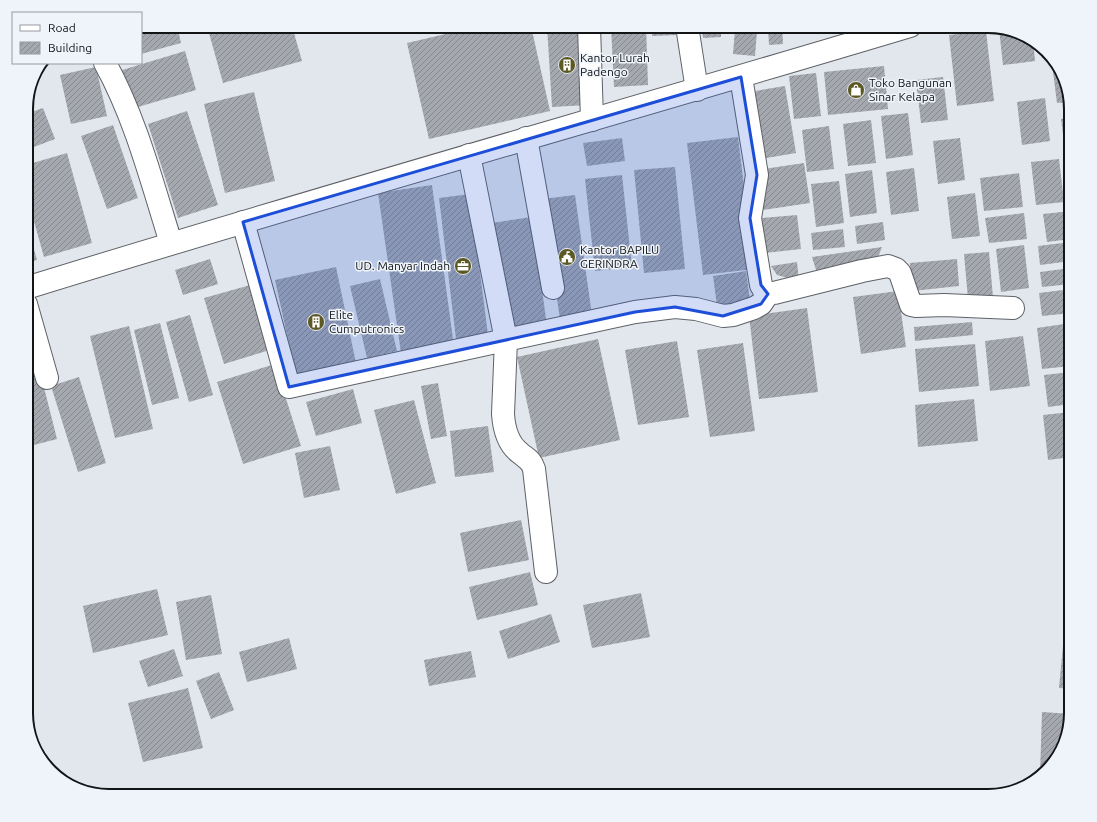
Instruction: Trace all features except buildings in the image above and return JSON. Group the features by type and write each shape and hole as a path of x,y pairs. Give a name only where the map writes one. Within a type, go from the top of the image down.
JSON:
{"street":[{"path":"589,33 592,120"},
{"path":"688,33 697,90"},
{"path":"33,286 171,243 468,155 697,90 887,33"},
{"path":"105,64 135,131 171,243"},
{"path":"741,77 756,175 750,218 761,285 768,294"},
{"path":"526,138 553,288"},
{"path":"468,155 506,340 503,414 504,426 512,446 530,460 534,469 546,572"},
{"path":"243,222 289,387 635,312 675,307 696,309 723,316 733,315 761,304 768,294 888,266 896,269 900,273 911,305 1013,308"},
{"path":"33,329 47,378"}],"highlighted area":[{"path":"741,77 757,175 750,218 761,285 768,294 761,304 723,316 675,307 635,312 289,387 243,222"}],"place":[{"name":"Kantor Lurah Padengo","path":"567,65"},
{"name":"Toko Bangunan Sinar Kelapa","path":"856,90"},
{"name":"Kantor BAPILU GERINDRA","path":"567,257"},
{"name":"UD. Manyar Indah","path":"463,266"},
{"name":"Elite Cumputronics","path":"316,322"}]}
